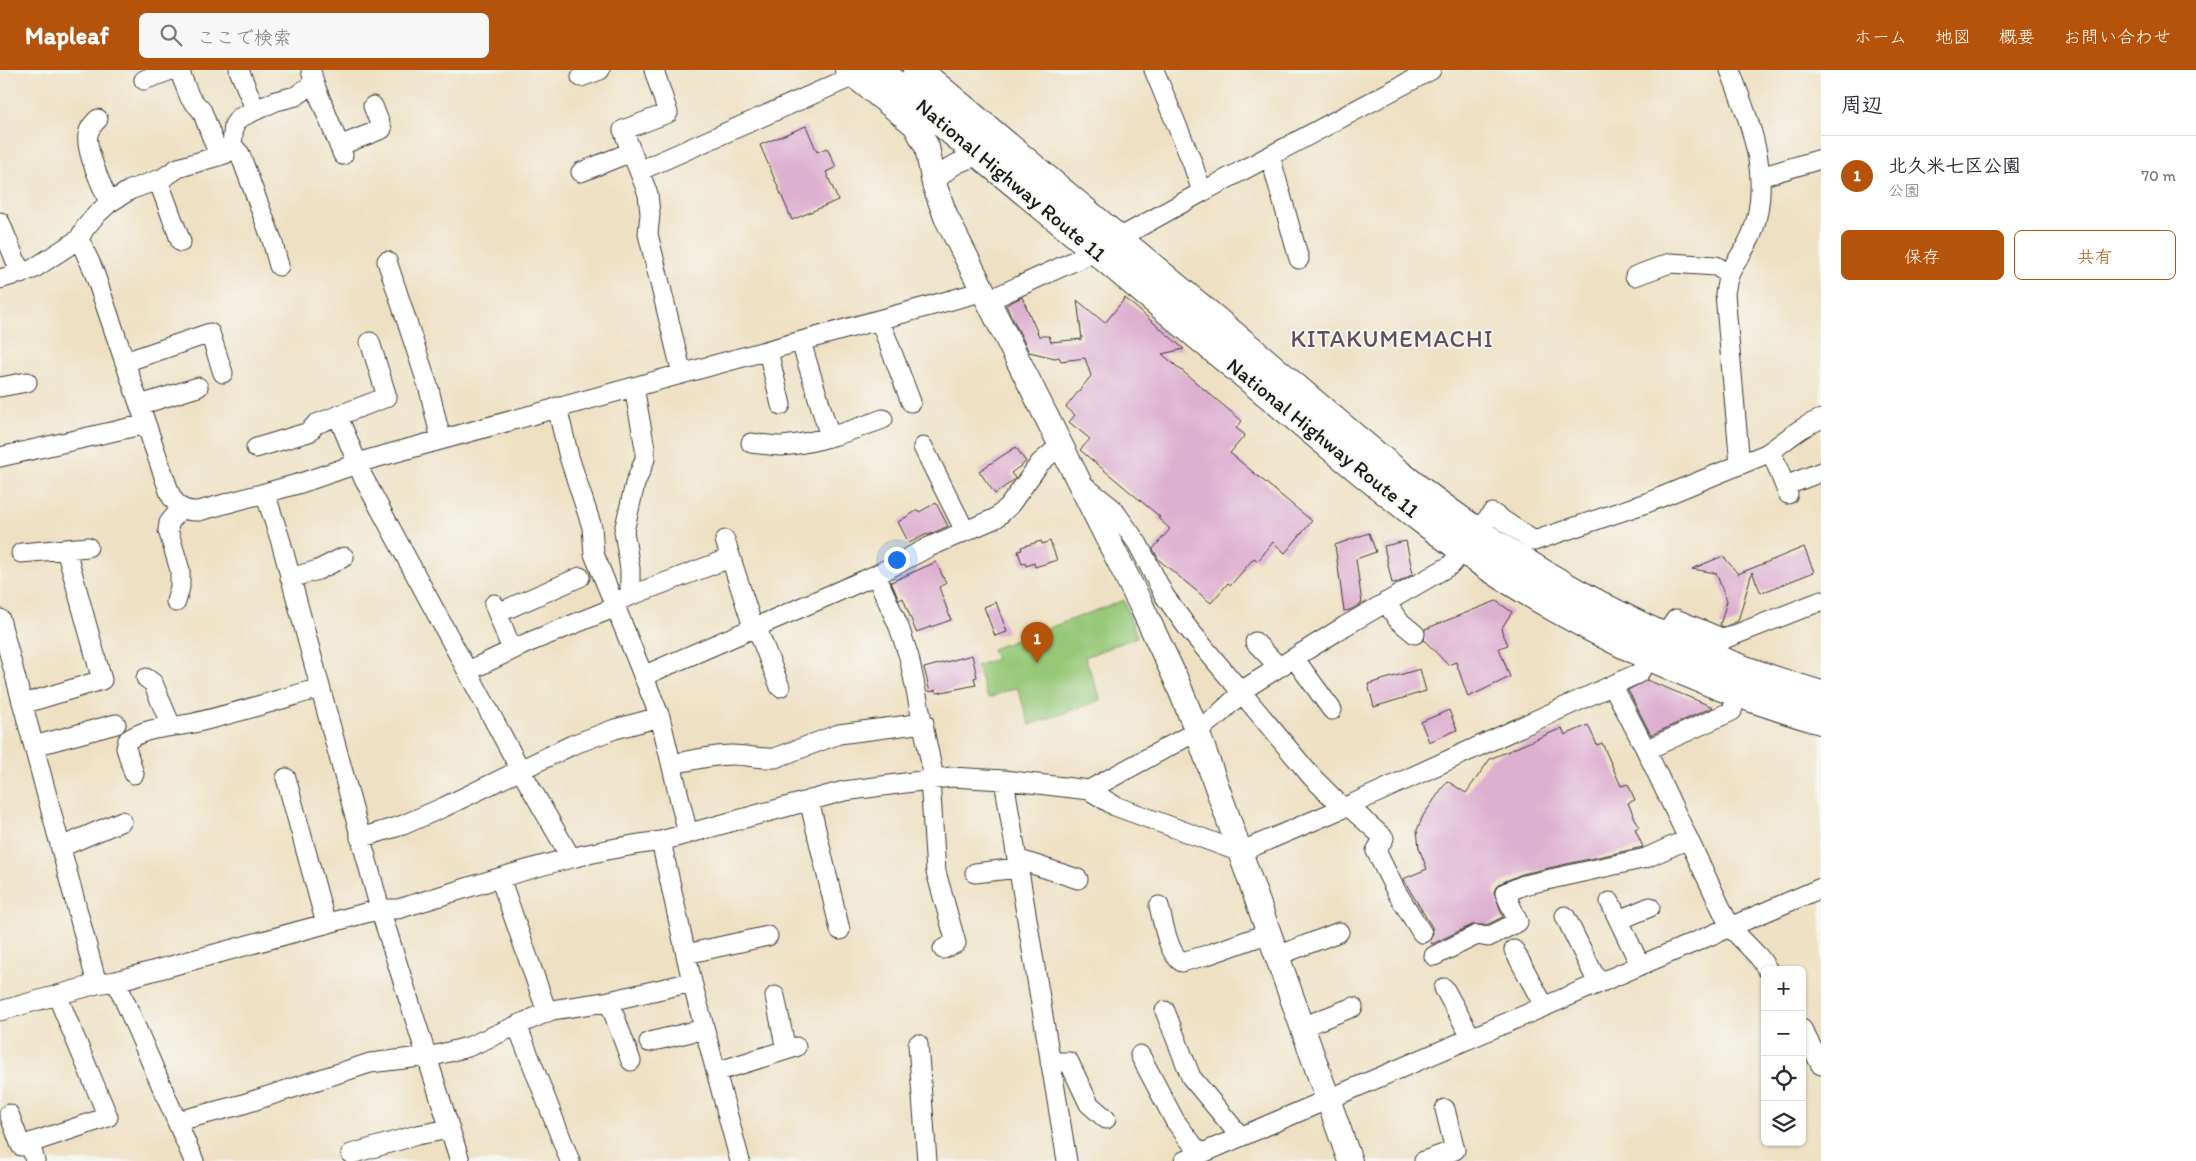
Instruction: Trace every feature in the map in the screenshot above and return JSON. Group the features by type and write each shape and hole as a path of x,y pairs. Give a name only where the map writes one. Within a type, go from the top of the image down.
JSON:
{"highway":[{"name":"National Highway Route 11","path":"917,70 1106,244 1361,472 1472,541 1530,593 1572,618 1658,647 1821,695"},
{"name":"National Highway Route 11","path":"860,72 981,154 1106,244"},
{"name":"National Highway Route 11","path":"1658,647 1738,693 1821,720"}],"street":[{"path":"144,80 171,70"},
{"path":"179,70 190,98 202,111 225,150"},
{"path":"239,70 255,110"},
{"path":"581,77 600,70"},
{"path":"654,70 668,113 623,130 648,194 650,214 648,234 682,374"},
{"path":"1154,70 1192,162 1202,192"},
{"path":"79,239 94,269 170,494 174,502 181,508 189,512 199,511 265,494 357,463 557,407 880,321 987,295 1106,244 1431,70"},
{"path":"1730,70 1752,130 1760,160 1758,208 1752,234 1730,274 1725,294 1740,464"},
{"path":"639,171 860,72 915,125 927,147 934,184 946,217 987,295 1077,480 1176,676 1350,1161"},
{"path":"225,150 234,125 239,118 255,110 296,96 312,76 341,150 382,129 373,106"},
{"path":"98,119 90,127 88,147 109,203"},
{"path":"0,279 33,269 79,239 91,221 109,203 130,190 158,180 178,168 225,150 240,154 272,240 279,266"},
{"path":"581,172 631,152"},
{"path":"934,184 944,171 965,159 981,154"},
{"path":"1270,156 1299,260"},
{"path":"1760,177 1821,159"},
{"path":"158,180 181,242"},
{"path":"0,222 21,274"},
{"path":"387,261 429,389 442,440"},
{"path":"1635,276 1670,262 1716,266 1730,274"},
{"path":"880,321 911,402"},
{"path":"125,362 210,333 223,373"},
{"path":"256,448 309,432 316,424 387,397 370,342"},
{"path":"801,342 830,437"},
{"path":"768,351 781,405"},
{"path":"140,405 198,387"},
{"path":"620,601 624,531 635,484 645,459 645,448 634,387"},
{"path":"557,407 569,457 592,527 594,554 620,601 643,676 660,717 673,764 688,834"},
{"path":"338,416 357,463 414,574 520,769 571,858"},
{"path":"751,443 781,446 830,437 883,419"},
{"path":"1089,790 1197,731 1218,716 1250,686 1286,662 1452,565 1492,513 1534,541 1649,502 1771,451 1782,445 1795,432 1821,420"},
{"path":"0,457 146,424"},
{"path":"643,676 876,575 929,546 996,518 1040,463 1060,445"},
{"path":"923,447 965,531"},
{"path":"1771,451 1786,490 1821,472"},
{"path":"1077,480 1113,509 1138,544 1164,595 1175,611 1241,694 1311,776 1345,807 1384,838 1376,852 1396,891 1422,933"},
{"path":"265,494 290,578 380,909 460,1161"},
{"path":"176,602 180,587 180,570 168,530 170,523 181,508"},
{"path":"725,540 755,626 780,687"},
{"path":"21,553 88,548"},
{"path":"23,704 102,680 66,550"},
{"path":"290,578 318,570 344,557"},
{"path":"468,671 620,601 730,558"},
{"path":"876,575 899,627 909,657 924,723 932,779 929,873 956,943 943,949"},
{"path":"512,650 496,609 580,578"},
{"path":"1,1009 97,984 116,981 380,909 398,909 571,858 632,845 661,842 844,791 932,779 951,777 1004,780 1089,790 1115,806 1240,852 1345,807 1639,673 1676,619 1724,639 1821,601"},
{"path":"1386,602 1398,620 1415,634"},
{"path":"0,620 3,647 23,704 97,984"},
{"path":"1255,642 1286,662 1332,710"},
{"path":"146,678 152,683 171,726"},
{"path":"1613,686 1646,750 1730,927 1765,966"},
{"path":"134,774 126,748 128,740 137,734 153,728 171,726 194,729 320,688"},
{"path":"1646,750 1732,711 1738,693"},
{"path":"34,746 113,717 119,733 128,740"},
{"path":"360,838 403,825 572,745 615,729 660,717"},
{"path":"673,764 729,755 775,758 839,734 924,723"},
{"path":"286,778 326,924"},
{"path":"1004,780 1067,1161"},
{"path":"809,800 840,930"},
{"path":"60,847 122,821"},
{"path":"1434,956 1477,935 1488,936 1518,922 1505,892 1524,885 1646,858 1688,839"},
{"path":"661,842 692,982 740,1161"},
{"path":"975,873 1018,863 1078,879"},
{"path":"500,878 548,1012"},
{"path":"1140,1055 1176,1121 1192,1158 1821,888"},
{"path":"1610,902 1640,965"},
{"path":"1160,906 1175,959 1182,962 1269,933"},
{"path":"1619,920 1650,907"},
{"path":"1565,916 1598,983"},
{"path":"1277,956 1340,932"},
{"path":"686,954 768,936"},
{"path":"1514,950 1544,1006"},
{"path":"116,981 194,1161"},
{"path":"178,1121 240,1105 370,1063 437,1055 468,1047 548,1012 565,1007 609,1001 692,982"},
{"path":"1444,988 1471,1037"},
{"path":"9,1114 21,1146 32,1152 108,1117 57,995"},
{"path":"716,1072 791,1049 775,996"},
{"path":"609,1001 630,1061"},
{"path":"1302,1028 1353,1007"},
{"path":"1165,1011 1191,1077 1240,1136"},
{"path":"517,1025 570,1161"},
{"path":"649,1042 704,1029"},
{"path":"1806,1037 1821,1065"},
{"path":"918,1044 927,1161"},
{"path":"1050,1062 1069,1062 1089,1104 1106,1119"},
{"path":"1424,1161 1455,1150 1445,1109"},
{"path":"351,1154 450,1129"}],"green space":[{"path":"1124,600 1137,637 1085,657 1101,700 1030,725 1017,687 988,698 976,666 996,659 992,649"}],"building":[{"path":"806,126 817,152 827,148 836,167 826,172 838,200 792,220 760,145"},
{"path":"1022,297 1039,336 1049,336 1051,342 1082,339 1077,300 1105,323 1125,298 1184,349 1162,354 1242,421 1236,428 1245,435 1230,453 1312,521 1285,553 1273,542 1258,561 1254,558 1231,585 1228,583 1211,603 1159,560 1153,549 1170,529 1158,518 1160,517 1080,450 1090,439 1069,422 1075,415 1066,407 1091,376 1085,358 1061,361 1059,357 1055,358 1029,352 1006,305"},
{"path":"1016,447 1026,462 1011,473 1015,478 1014,480 995,494 979,471"},
{"path":"936,503 948,526 909,543 898,522 918,510 919,512"},
{"path":"1369,533 1376,552 1356,559 1362,603 1350,610 1344,611 1335,545"},
{"path":"1041,541 1042,544 1050,541 1057,560 1035,567 1034,563 1026,566 1025,563 1022,564 1018,551 1022,550 1021,547"},
{"path":"1406,541 1413,574 1399,582 1392,583 1384,546"},
{"path":"1804,547 1814,572 1761,593 1752,572 1738,621 1724,627 1720,625 1727,601 1716,573 1692,569 1723,556 1738,574"},
{"path":"936,562 946,583 939,587 951,620 916,632 903,598 899,600 891,582"},
{"path":"1496,601 1512,612 1501,629 1508,645 1499,648 1510,677 1468,697 1456,662 1448,665 1424,640 1425,629"},
{"path":"996,602 1007,632 995,636 984,607"},
{"path":"972,655 977,677 974,678 976,685 937,693 936,690 930,692 924,668"},
{"path":"1420,669 1426,691 1374,707 1368,684"},
{"path":"1647,680 1713,707 1651,735 1628,690"},
{"path":"1449,710 1457,730 1429,742 1421,722"},
{"path":"1588,725 1597,745 1602,743 1621,786 1628,784 1635,800 1628,803 1639,827 1635,829 1643,847 1522,874 1501,883 1494,892 1503,917 1486,925 1472,925 1432,944 1430,940 1433,933 1432,927 1403,879 1427,869 1419,848 1417,830 1423,816 1447,781 1466,793 1490,759 1562,728 1565,735"}],"place":[{"name":"北久米七区公園","path":"1037,663"}],"district":[{"name":"KITAKUMEMACHI","path":"1392,339"}]}
